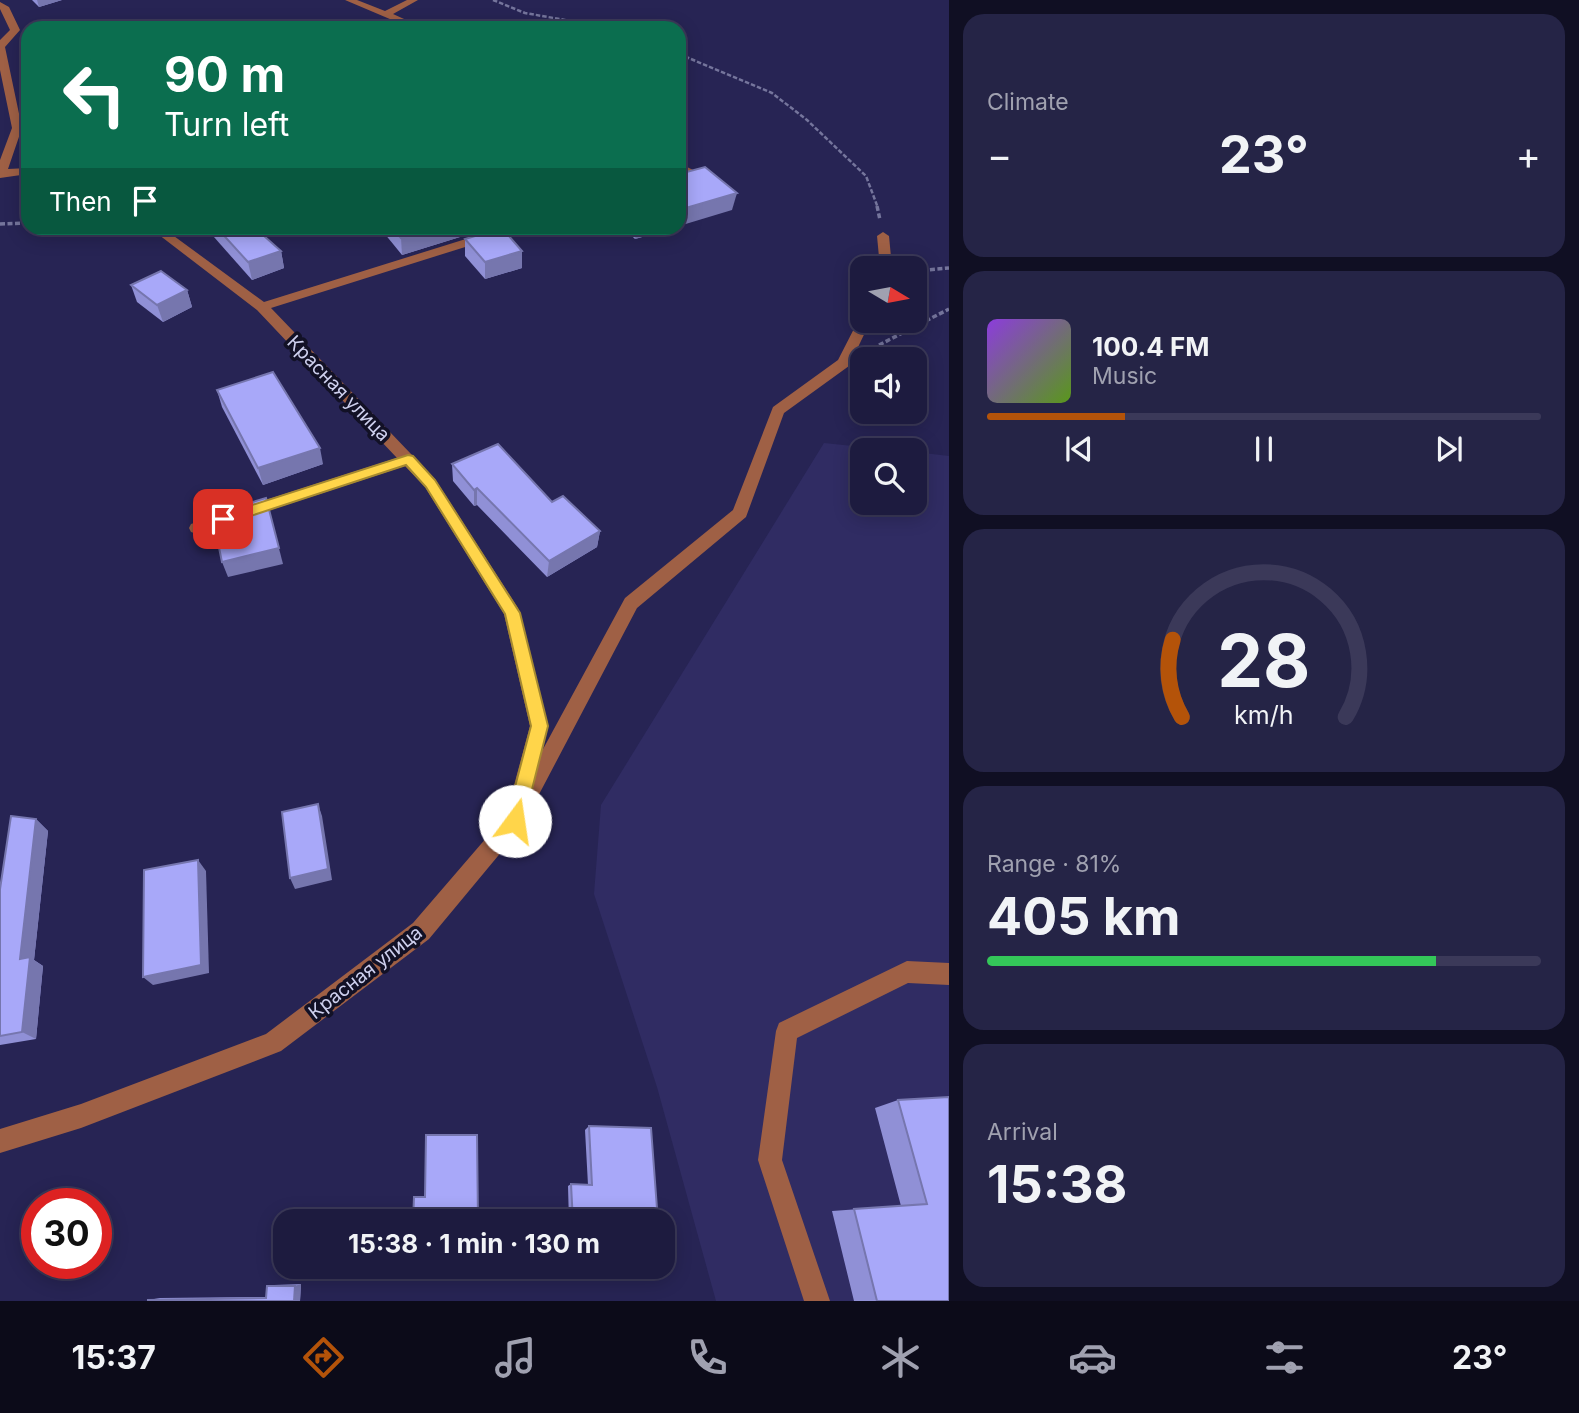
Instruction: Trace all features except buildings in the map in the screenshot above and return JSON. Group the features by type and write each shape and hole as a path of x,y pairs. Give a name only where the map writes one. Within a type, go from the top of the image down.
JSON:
{"street":[{"path":"349,0 402,21"},
{"path":"386,14 414,0"},
{"path":"7,6 15,30 0,47 17,128 1,174 21,172"},
{"name":"Красная улица","path":"0,1141 81,1116 273,1043 421,930 515,821 539,726 513,613 430,483 262,307 165,235"},
{"path":"262,307 490,235"},
{"path":"883,236 885,256"},
{"path":"515,821 631,603 740,513 778,410 844,363 858,333"},
{"path":"197,528 408,460"},
{"path":"817,1301 771,1160 787,1031 907,972 949,974"}],"path":[{"path":"493,0 525,13 571,21"},
{"path":"686,57 772,93 807,120 866,176 875,195 883,236"},
{"path":"0,224 21,223"},
{"path":"928,270 949,268"},
{"path":"844,363 949,309"}],"shaded area":[{"path":"824,443 850,446 850,515 927,515 927,453 949,456 949,1301 716,1301 657,1087 594,894 601,805"}],"route":[{"path":"223,519 408,460 430,483 513,613 539,726 515,821"}]}
